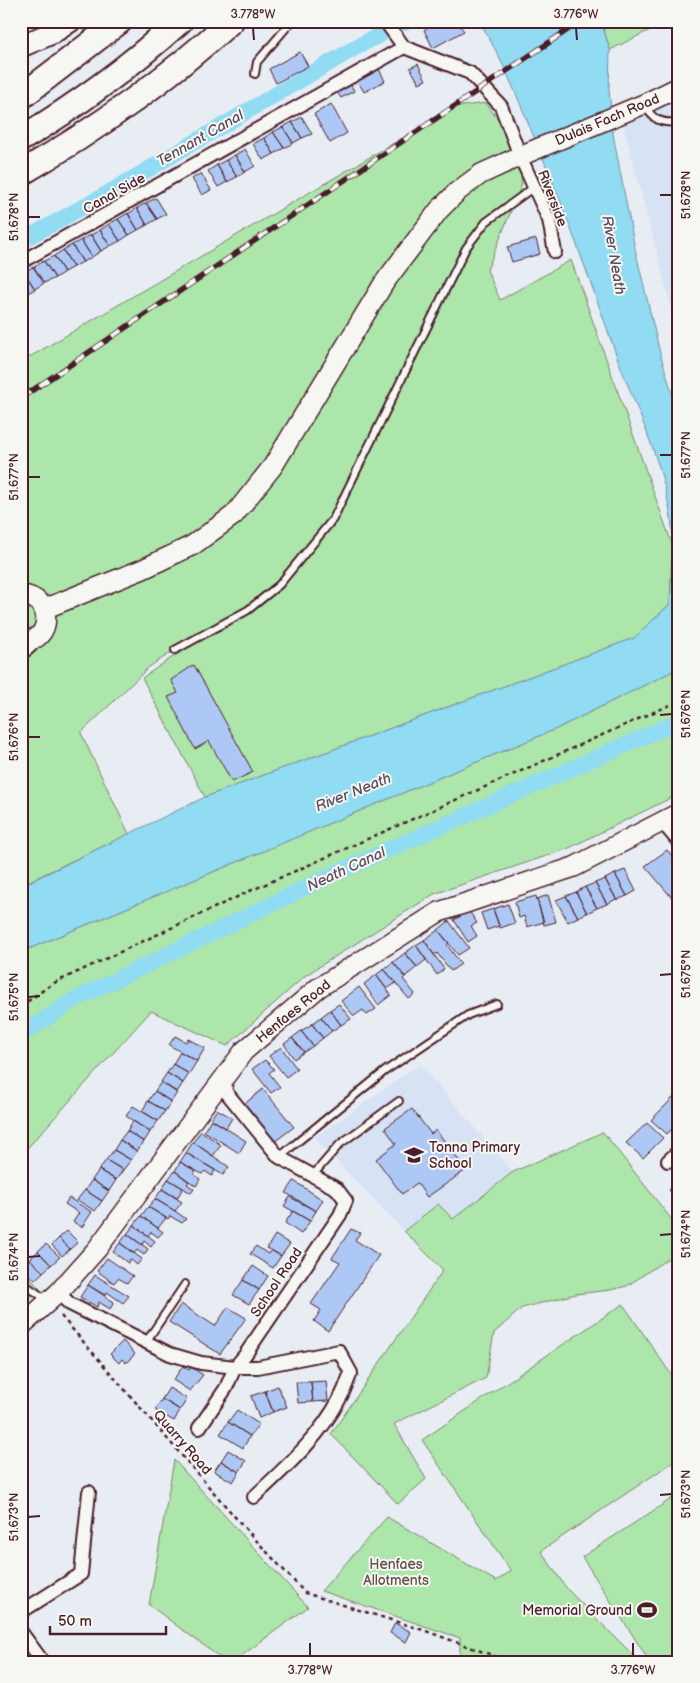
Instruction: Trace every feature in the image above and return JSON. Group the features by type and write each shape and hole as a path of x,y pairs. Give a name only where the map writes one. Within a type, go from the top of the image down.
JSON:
{"highway":[{"path":"21,97 120,21"},
{"path":"21,139 51,121 139,58 180,21"},
{"path":"21,173 125,107 205,45 231,21"}],"main road":[{"path":"21,46 52,33 70,21"},
{"name":"Dulais Fach Road","path":"44,609 143,569 193,545 234,515 273,466 384,283 439,210 458,191 482,174 679,87"},
{"path":"21,595 34,598 44,609 46,616 43,630 39,636 23,644"},
{"name":"Henfaes Road","path":"21,1326 53,1297 97,1249 244,1051 318,988 439,912 574,867 679,813"}],"street":[{"path":"385,21 404,47"},
{"name":"Riverside","path":"404,47 470,73 501,106 527,153 534,187 549,220 555,252"},
{"name":"Canal Side","path":"21,262 404,47"},
{"path":"662,822 679,842"},
{"name":"School Road","path":"224,1076 226,1092 279,1157 337,1189 346,1201 340,1215 235,1367"},
{"path":"668,1161 679,1151"},
{"path":"53,1297 170,1354 201,1363 235,1367 258,1367 339,1351 351,1373 341,1397 325,1423 296,1457 254,1497"},
{"path":"199,1428 226,1388 235,1367"},
{"path":"21,1612 82,1574 89,1492"},
{"path":"21,1632 43,1662"}],"lane":[{"path":"255,74 257,62 292,21"},
{"path":"644,104 649,115 661,121 679,122"},
{"path":"175,650 248,610 279,585 333,519 466,248 486,222 534,187"},
{"path":"279,1157 385,1071 468,1015 496,1004"},
{"path":"314,1175 340,1144 399,1101"},
{"path":"21,1282 53,1297"},
{"path":"146,1342 185,1284"}],"path":[{"path":"21,1006 52,984 250,891 679,701"},
{"name":"Quarry Road","path":"53,1297 242,1525 305,1592 423,1630 511,1662"}],"shaded area":[{"path":"679,96 679,337 622,120"},
{"name":"Tonna Primary School","path":"420,1064 513,1172 453,1219 438,1204 404,1231 314,1138"}],"green space":[{"path":"601,21 668,21 610,50"},
{"path":"486,103 516,145 522,184 487,270 500,300 571,260 672,544 670,604 634,638 205,797 142,678 205,635 175,650 149,667 81,733 129,834 21,885 21,362 455,107"},
{"path":"679,668 679,794 567,849 434,894 306,975 227,1046 151,1011 21,1155 21,952 556,729"},
{"path":"603,1132 679,1229 679,1251 627,1286 576,1294 522,1308 494,1333 486,1378 394,1424 426,1479 398,1504 331,1434 443,1270 404,1231 438,1204 453,1219 513,1172"},
{"path":"21,1268 41,1290 21,1308"},
{"name":"Henfaes Allotments","path":"623,1304 679,1386 679,1458 541,1551 567,1589 640,1662 460,1662 460,1638 321,1591 387,1517 496,1581 511,1571 422,1440"},
{"path":"174,1460 308,1607 233,1662 226,1662 149,1605"},
{"name":"Memorial Ground","path":"679,1494 679,1662 650,1662 582,1557"}],"water":[{"name":"River Neath","path":"479,21 601,21 610,50 609,89 613,134 635,249 660,353 679,416 679,668 556,729 21,952 21,886 205,797 634,638 670,604 672,530 669,506 659,468 554,186 520,102 494,47"}],"building":[{"path":"440,21 466,21 467,23 460,26 464,31 433,48 424,30"},
{"path":"300,52 308,66 276,83 269,69"},
{"path":"418,64 426,80 419,83 410,68"},
{"path":"379,69 385,81 364,92 357,80"},
{"path":"351,85 354,91 341,98 337,92"},
{"path":"331,104 347,133 330,143 314,114"},
{"path":"302,117 312,134 302,138 292,122"},
{"path":"292,122 302,138 293,143 283,127"},
{"path":"283,127 293,143 284,148 273,132"},
{"path":"273,132 284,148 274,154 264,138"},
{"path":"264,138 274,154 263,160 253,144"},
{"path":"245,149 255,166 245,172 235,155"},
{"path":"235,155 245,172 237,177 226,160"},
{"path":"226,160 237,177 227,182 217,165"},
{"path":"217,165 227,182 218,187 208,171"},
{"path":"201,173 211,190 202,195 192,179"},
{"path":"156,198 166,214 157,219 146,203"},
{"path":"146,203 157,219 147,225 137,208"},
{"path":"137,208 147,225 138,230 128,214"},
{"path":"128,213 138,230 129,235 118,219"},
{"path":"118,219 129,235 120,241 109,224"},
{"path":"109,224 120,241 110,246 100,230"},
{"path":"100,230 110,246 101,251 91,235"},
{"path":"91,235 101,251 92,257 81,240"},
{"path":"536,239 540,254 512,262 507,247"},
{"path":"81,240 92,257 83,262 72,245"},
{"path":"72,245 83,262 73,267 63,250"},
{"path":"63,250 73,267 64,272 54,256"},
{"path":"54,256 64,272 55,278 44,261"},
{"path":"44,261 55,278 44,283 34,267"},
{"path":"33,267 44,283 35,289 24,272"},
{"path":"24,272 35,289 26,294 21,287 21,274"},
{"path":"194,665 253,772 232,782 209,741 195,749 168,697 178,693 171,680"},
{"path":"667,850 679,864 679,906 645,866"},
{"path":"625,870 636,891 627,896 615,874"},
{"path":"615,874 627,896 617,900 605,879"},
{"path":"605,879 616,899 607,904 595,883"},
{"path":"595,883 607,904 597,908 585,887"},
{"path":"585,887 597,908 587,913 576,892"},
{"path":"576,892 587,913 578,917 566,896"},
{"path":"548,895 556,922 544,925 537,899"},
{"path":"536,896 544,922 527,927 524,916 519,918 515,902"},
{"path":"566,896 578,917 568,922 556,900"},
{"path":"508,904 515,923 500,928 493,909"},
{"path":"493,909 499,926 487,930 481,913"},
{"path":"469,911 477,923 471,926 477,936 468,942 454,920"},
{"path":"449,921 469,948 458,955 438,930"},
{"path":"438,930 449,943 447,945 461,964 451,971 437,953 434,955 424,940"},
{"path":"424,940 444,969 437,975 416,945"},
{"path":"416,945 426,960 417,967 405,953"},
{"path":"405,953 417,967 405,977 393,962"},
{"path":"393,962 415,994 409,999 384,969"},
{"path":"384,969 396,983 387,989 376,975"},
{"path":"376,975 391,995 378,1005 364,984"},
{"path":"359,987 376,1009 367,1015 363,1010 354,1016 341,1001"},
{"path":"339,1004 351,1019 341,1025 330,1010"},
{"path":"330,1010 341,1025 332,1031 321,1017"},
{"path":"321,1017 332,1031 323,1038 312,1024"},
{"path":"312,1024 323,1038 313,1046 301,1031"},
{"path":"301,1031 313,1046 304,1052 292,1038"},
{"path":"175,1036 186,1042 188,1039 205,1048 197,1061 169,1045"},
{"path":"292,1038 304,1052 294,1059 284,1044"},
{"path":"281,1047 297,1069 286,1077 269,1056"},
{"path":"180,1052 197,1061 189,1074 173,1064"},
{"path":"265,1060 274,1069 269,1073 280,1087 271,1093 252,1069"},
{"path":"173,1064 189,1074 183,1083 167,1073"},
{"path":"167,1073 183,1083 177,1092 161,1082"},
{"path":"161,1082 177,1093 171,1102 155,1091"},
{"path":"263,1089 294,1127 274,1142 243,1105"},
{"path":"155,1091 171,1102 165,1111 148,1101"},
{"path":"676,1095 679,1097 679,1122 667,1134 651,1120"},
{"path":"148,1101 165,1111 158,1121 142,1111"},
{"path":"133,1106 158,1121 150,1132 126,1116"},
{"path":"217,1109 232,1118 226,1128 211,1119"},
{"path":"412,1109 431,1134 436,1130 466,1170 427,1197 417,1183 402,1194 376,1159 396,1144 385,1128"},
{"path":"211,1119 246,1141 239,1153 204,1131"},
{"path":"133,1121 150,1132 144,1142 127,1131"},
{"path":"647,1123 663,1138 643,1158 626,1143"},
{"path":"127,1131 144,1142 137,1151 120,1140"},
{"path":"201,1131 221,1145 213,1156 193,1142"},
{"path":"120,1140 137,1151 131,1160 114,1150"},
{"path":"193,1142 229,1167 223,1175 186,1153"},
{"path":"114,1150 131,1160 123,1170 106,1160"},
{"path":"186,1153 215,1170 212,1176 205,1171 202,1174 180,1162"},
{"path":"106,1160 123,1170 116,1180 99,1170"},
{"path":"180,1162 196,1171 194,1174 200,1179 196,1186 175,1171"},
{"path":"99,1170 116,1180 109,1191 92,1180"},
{"path":"175,1171 189,1182 187,1184 194,1189 191,1193 168,1179"},
{"path":"168,1179 183,1188 177,1198 162,1189"},
{"path":"92,1180 109,1191 102,1201 85,1190"},
{"path":"294,1181 323,1200 316,1211 286,1193"},
{"path":"679,1182 679,1201 669,1190"},
{"path":"162,1189 182,1202 175,1211 155,1199"},
{"path":"85,1190 102,1201 95,1211 77,1200"},
{"path":"290,1197 316,1211 310,1221 284,1206"},
{"path":"69,1198 92,1212 82,1227 73,1222 79,1213 65,1204"},
{"path":"155,1199 186,1219 182,1223 170,1216 168,1219 148,1207"},
{"path":"148,1207 166,1218 158,1228 141,1216"},
{"path":"293,1211 310,1221 301,1234 285,1223"},
{"path":"141,1216 163,1232 158,1237 151,1232 148,1236 134,1225"},
{"path":"134,1225 155,1241 151,1247 144,1241 142,1245 127,1234"},
{"path":"351,1229 360,1233 355,1240 379,1255 328,1331 314,1321 321,1310 311,1304 340,1262 332,1258"},
{"path":"67,1231 78,1242 70,1249 59,1238"},
{"path":"127,1234 148,1249 144,1255 137,1250 134,1254 120,1243"},
{"path":"275,1235 290,1244 281,1256 267,1248"},
{"path":"59,1238 70,1249 62,1256 52,1245"},
{"path":"120,1243 142,1259 137,1265 130,1259 128,1263 113,1252"},
{"path":"46,1244 60,1257 51,1265 38,1251"},
{"path":"256,1246 268,1254 271,1250 281,1256 273,1268 250,1254"},
{"path":"38,1251 51,1265 43,1272 30,1259"},
{"path":"107,1258 133,1276 127,1283 118,1278 114,1283 97,1271"},
{"path":"30,1259 43,1272 35,1280 21,1267"},
{"path":"253,1266 268,1276 259,1290 243,1280"},
{"path":"95,1275 129,1296 123,1303 107,1292 105,1295 88,1285"},
{"path":"243,1280 259,1290 249,1304 233,1295"},
{"path":"88,1285 114,1302 110,1309 99,1302 97,1307 80,1297"},
{"path":"181,1304 215,1326 228,1307 246,1318 220,1354 169,1322"},
{"path":"123,1341 135,1354 126,1363 122,1359 119,1363 110,1354"},
{"path":"183,1366 189,1370 191,1367 203,1375 190,1391 173,1380"},
{"path":"326,1381 328,1401 313,1402 311,1382"},
{"path":"296,1382 311,1382 313,1402 298,1403"},
{"path":"278,1386 287,1407 273,1412 265,1391"},
{"path":"169,1388 187,1399 180,1410 162,1399"},
{"path":"265,1391 273,1412 259,1418 251,1396"},
{"path":"162,1399 180,1410 174,1421 155,1410"},
{"path":"237,1410 259,1424 250,1436 228,1422"},
{"path":"228,1422 250,1436 243,1448 220,1434"},
{"path":"228,1450 246,1461 239,1472 221,1461"},
{"path":"221,1461 239,1472 233,1482 214,1471"},
{"path":"395,1623 411,1632 406,1642 390,1633"}],"waterway":[{"name":"Tennant Canal","path":"21,241 103,196 380,35"},
{"name":"Neath Canal","path":"21,1035 72,1001 338,872 679,721"}],"railway":[{"path":"21,398 581,21"}],"place":[{"name":"Tonna Primary School","path":"414,1155"},
{"name":"Memorial Ground","path":"647,1610"}]}
